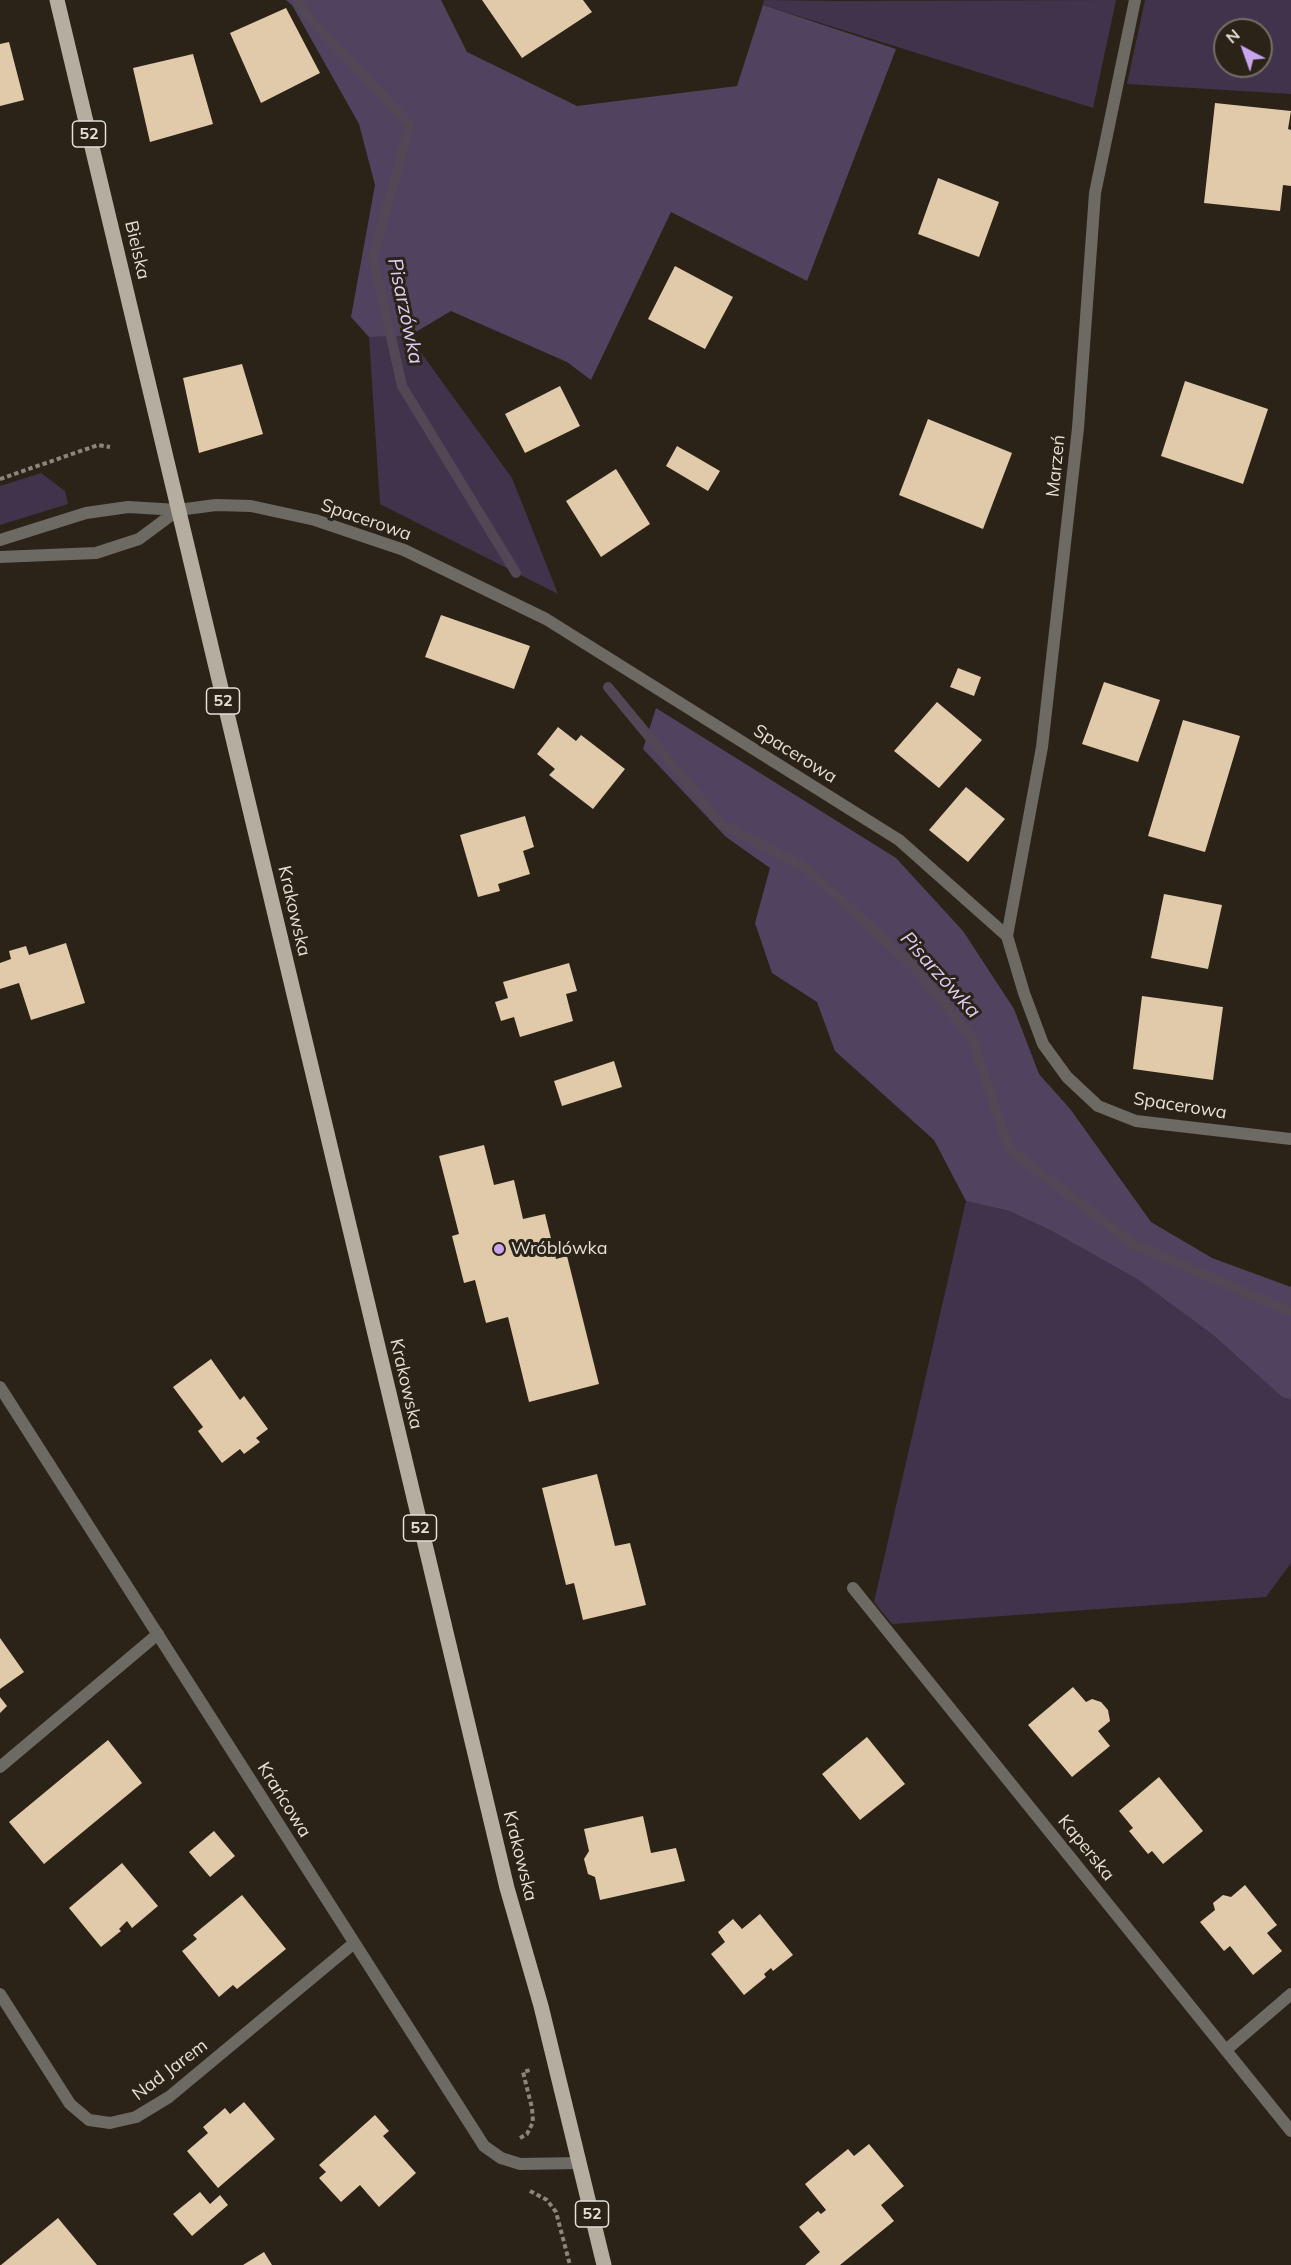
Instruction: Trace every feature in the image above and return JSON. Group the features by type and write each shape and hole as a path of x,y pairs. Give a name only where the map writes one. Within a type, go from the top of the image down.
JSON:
{"main road":[{"name":"Bielska","path":"57,0 178,510"},
{"name":"Krakowska","path":"178,510 504,1877 556,2065 604,2265"}],"street":[{"name":"Marzeń","path":"1007,936 1042,747 1078,428 1095,193 1135,0"},
{"name":"Spacerowa","path":"0,540 86,513 128,507 178,510 216,505 251,506 315,520 404,550 546,619 899,840 1007,936 1024,993 1043,1044 1067,1077 1098,1106 1136,1121 1291,1139"},
{"path":"0,557 96,553 139,538 178,510"},
{"name":"Krańcowa","path":"0,1387 353,1944 484,2146 501,2158"},
{"name":"Kaperska","path":"853,1588 1291,2131"},
{"path":"0,1767 158,1634"},
{"name":"Nad Jarem","path":"0,1994 70,2104 89,2120 110,2123 136,2117 169,2097 353,1944"},
{"path":"1226,2050 1291,1994"},
{"path":"501,2158 520,2164 580,2163"}],"path":[{"path":"0,479 98,445 110,447"},
{"path":"501,2158 508,2141 517,2140 526,2134 533,2122 524,2072 556,2065"}],"shaded area":[{"path":"286,0 441,0 467,52 577,106 737,86 763,5 896,49 807,281 671,212 591,380 567,362 451,311 409,336 369,337 351,317 375,185 359,124 292,5"},
{"path":"764,0 1116,0 1093,108 763,5"},
{"path":"1145,0 1291,0 1291,94 1127,84"},
{"path":"409,336 512,478 558,594 380,504 369,337"},
{"path":"41,473 65,491 68,504 0,525 0,486"},
{"path":"656,708 896,858 963,931 1014,1009 1039,1074 1071,1110 1151,1222 1212,1258 1291,1287 1291,1400 1282,1397 1213,1335 1137,1279 1050,1230 1009,1211 966,1201 934,1140 835,1051 817,1002 772,973 755,923 770,868 726,837 643,749"},
{"path":"966,1201 1009,1211 1050,1230 1137,1279 1213,1335 1282,1397 1291,1400 1291,1563 1266,1597 892,1624 874,1602"}],"building":[{"path":"482,0 583,0 592,12 522,58"},
{"path":"286,8 320,73 261,103 230,33"},
{"path":"9,42 24,100 0,106 0,44"},
{"path":"193,54 213,124 150,142 133,68"},
{"path":"1215,103 1291,111 1288,129 1291,130 1291,186 1283,185 1280,211 1204,203"},
{"path":"938,178 999,202 979,257 918,234"},
{"path":"675,266 733,297 705,349 648,319"},
{"path":"242,364 263,434 199,453 183,378"},
{"path":"1185,381 1268,409 1243,484 1161,456"},
{"path":"560,386 580,426 525,453 505,414"},
{"path":"928,419 1012,453 983,529 899,495"},
{"path":"677,446 720,471 708,491 666,466"},
{"path":"616,469 650,524 601,557 566,501"},
{"path":"441,615 530,646 514,689 425,657"},
{"path":"958,668 981,677 974,696 950,687"},
{"path":"1104,682 1160,700 1138,762 1082,744"},
{"path":"937,702 982,740 939,788 894,751"},
{"path":"1183,720 1240,736 1205,852 1148,836"},
{"path":"558,727 576,741 581,735 625,769 593,809 549,775 555,769 537,754"},
{"path":"966,787 1005,819 968,862 929,830"},
{"path":"525,816 534,847 523,851 530,874 498,884 500,891 478,897 460,835"},
{"path":"1164,894 1222,905 1208,969 1151,958"},
{"path":"66,943 85,1003 31,1020 19,983 0,989 0,963 11,959 9,951 26,946 29,955"},
{"path":"569,963 577,991 566,994 573,1021 520,1037 514,1017 501,1021 495,1002 508,998 503,982"},
{"path":"1142,996 1223,1007 1213,1080 1133,1069"},
{"path":"614,1061 622,1087 562,1106 554,1081"},
{"path":"484,1145 494,1185 514,1180 523,1219 545,1214 556,1259 567,1256 599,1384 529,1402 508,1317 486,1323 475,1280 464,1283 452,1236 459,1234 439,1156"},
{"path":"211,1359 240,1400 244,1396 268,1429 256,1438 260,1442 244,1454 240,1449 222,1463 198,1431 203,1427 173,1387"},
{"path":"597,1474 615,1546 630,1543 646,1605 583,1620 574,1583 566,1585 542,1488"},
{"path":"0,1638 24,1672 0,1689"},
{"path":"1073,1687 1086,1702 1092,1699 1101,1702 1108,1710 1110,1721 1098,1731 1110,1746 1072,1777 1028,1725"},
{"path":"0,1697 7,1706 0,1713"},
{"path":"867,1737 905,1784 860,1820 822,1774"},
{"path":"108,1740 142,1783 44,1864 9,1822"},
{"path":"1159,1777 1203,1831 1163,1864 1152,1851 1148,1854 1129,1831 1133,1828 1119,1811"},
{"path":"643,1816 651,1853 676,1848 685,1881 600,1900 595,1877 588,1874 584,1859 589,1851 584,1829"},
{"path":"214,1831 235,1856 210,1877 189,1852"},
{"path":"122,1863 158,1906 132,1928 127,1921 119,1929 121,1931 101,1947 69,1908"},
{"path":"1245,1885 1277,1925 1267,1933 1282,1951 1253,1975 1230,1946 1224,1951 1200,1922 1215,1910 1213,1903 1223,1895 1231,1897"},
{"path":"242,1895 286,1949 237,1989 233,1985 219,1997 182,1951 197,1939 193,1935"},
{"path":"760,1914 793,1955 773,1971 771,1968 764,1974 766,1977 744,1995 711,1954 725,1942 718,1932 733,1919 742,1929"},
{"path":"244,2102 275,2139 218,2188 187,2151 208,2133 203,2127 225,2108 230,2114"},
{"path":"375,2115 389,2131 383,2136 416,2173 379,2207 360,2185 341,2202 319,2178 326,2172 319,2165"},
{"path":"869,2144 904,2186 881,2205 894,2221 840,2265 805,2265 820,2252 799,2227 818,2211 821,2214 826,2210 805,2184 848,2149 854,2156"},
{"path":"200,2192 210,2204 220,2195 228,2205 192,2236 173,2214"},
{"path":"58,2218 97,2265 1,2265"},
{"path":"264,2252 272,2265 243,2265"}],"waterway":[{"name":"Pisarzówka","path":"297,0 306,14 410,125 373,257 402,386 516,573"},
{"name":"Pisarzówka","path":"608,687 721,824 806,868 914,967 972,1038 1009,1149 1133,1244 1291,1312"}],"place":[{"name":"Wróblówka","path":"499,1249"}]}
